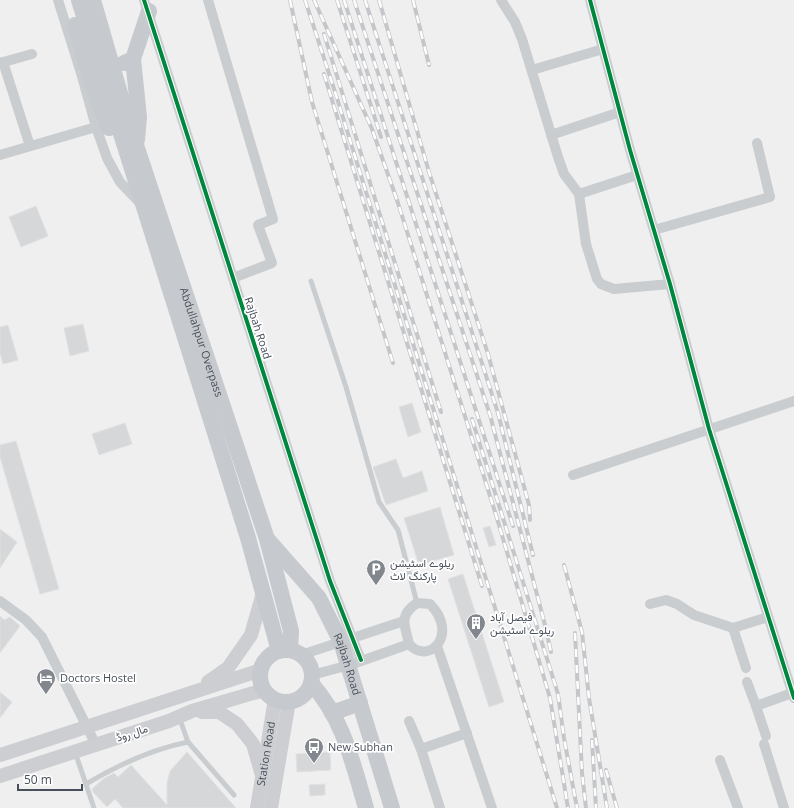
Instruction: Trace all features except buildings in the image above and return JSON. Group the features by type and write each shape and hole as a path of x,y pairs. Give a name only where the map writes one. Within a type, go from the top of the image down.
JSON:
{"main road":[{"path":"68,0 92,39"},
{"path":"79,0 92,39"},
{"path":"92,39 93,0"},
{"path":"137,147 139,117 133,59 146,5"},
{"name":"Abdullahpur Overpass","path":"92,39 113,68 137,147 267,539 291,631 290,652"},
{"name":"Abdullahpur Overpass","path":"92,39 263,592 290,652"},
{"path":"113,68 133,59"},
{"name":"Rajbah Road","path":"267,539 318,598 346,640 355,662 360,703 392,808"},
{"path":"192,692 228,668 253,632 263,592"},
{"path":"290,652 310,667 311,679 303,696 276,697 260,677 261,670 267,658 290,652"},
{"name":"مال روڈ","path":"0,755 261,670"},
{"path":"311,679 323,696 343,731 366,808"},
{"name":"مال روڈ","path":"0,776 192,712 276,697"},
{"name":"Station Road","path":"257,808 276,697"},
{"name":"Station Road","path":"271,808 276,697"},
{"path":"332,712 360,703"},
{"path":"192,712 219,712 237,724 254,744 263,778"}],"street":[{"path":"58,0 96,127 108,158 120,182 145,209"},
{"path":"208,0 273,219 258,225 272,263 233,278"},
{"path":"500,0 515,22 522,39 564,174 578,194 586,244 597,279 601,284 614,289 670,284"},
{"path":"590,0 637,175 670,284 709,429 793,695 756,706"},
{"name":"Rajbah Road","path":"146,5 330,582 346,640"},
{"path":"532,70 603,49"},
{"path":"30,146 2,63 32,54"},
{"path":"551,135 620,112"},
{"path":"0,155 96,127"},
{"path":"654,230 770,197 757,143"},
{"path":"578,194 637,175"},
{"path":"573,475 794,401"},
{"path":"650,604 666,600 677,604 694,615 733,628 768,617"},
{"path":"0,601 26,620 42,637 96,745"},
{"path":"437,646 426,650 418,650 409,644 404,621 407,612 417,603 430,604 439,616 443,631 437,646 468,732 492,808"},
{"path":"290,652 346,640 404,621"},
{"path":"733,628 746,668"},
{"path":"311,679 355,662 409,644"},
{"path":"747,682 756,706 784,808"},
{"path":"409,721 421,749 440,808"},
{"path":"421,749 468,732"},
{"path":"720,760 738,808"}],"lane":[{"path":"311,281 346,387 378,502 398,530 417,603"},
{"path":"179,717 188,742 234,795"},
{"path":"86,784 111,769 133,759 188,742"},
{"path":"75,752 94,808"}],"railway":[{"path":"290,0 312,102 393,363"},
{"path":"305,0 336,95 557,808"},
{"path":"314,0 372,129 398,203 496,515 550,698 568,808"},
{"path":"337,0 381,137"},
{"path":"344,0 513,526"},
{"path":"354,0 490,415 551,652"},
{"path":"365,0 498,413 533,555"},
{"path":"379,0 429,172 488,354 529,505 530,520"},
{"path":"413,0 429,65"},
{"path":"324,34 441,412"},
{"path":"324,74 482,586"},
{"path":"472,419 558,694 564,738 577,808"},
{"path":"564,565 582,632 589,698 607,808"},
{"path":"575,633 582,773 586,808"},
{"path":"592,740 596,808"},
{"path":"606,770 617,808"}],"cycle path":[{"path":"144,0 330,581 361,660"},
{"path":"590,0 630,150 670,284 709,429 794,698"}],"place":[{"name":"ریلوے اسٹیشن پارکنگ لاٹ","path":"376,586"},
{"name":"فیصل آباد ریلوے اسٹیشن","path":"476,640"},
{"name":"Doctors Hostel","path":"46,695"},
{"name":"New Subhan","path":"314,764"}]}
